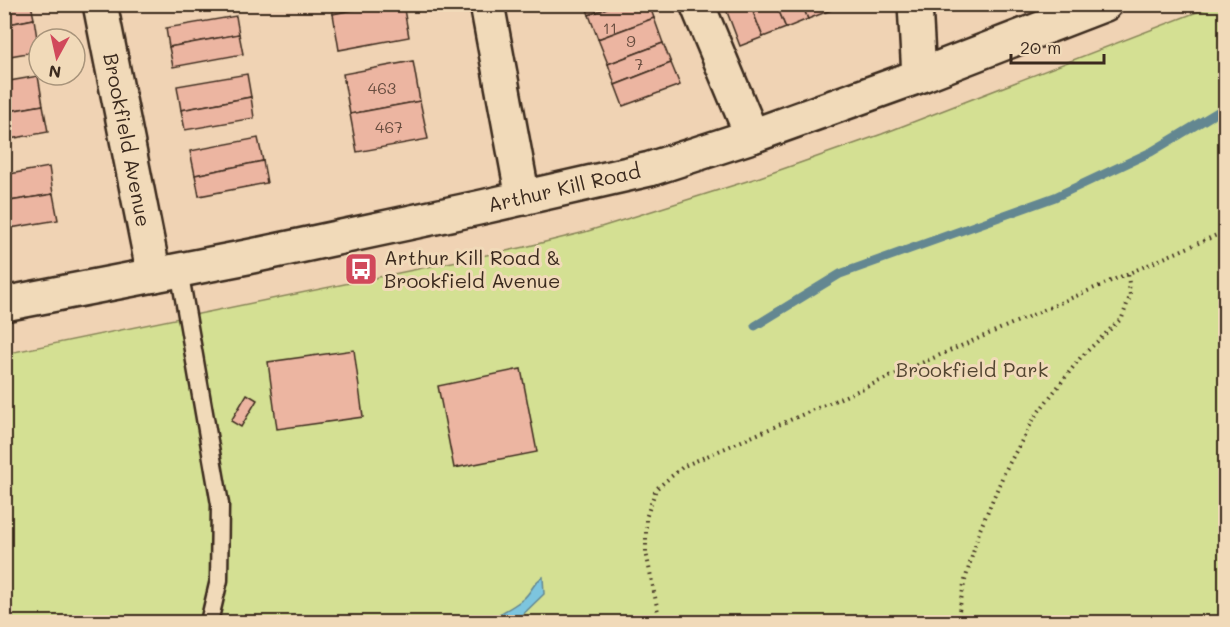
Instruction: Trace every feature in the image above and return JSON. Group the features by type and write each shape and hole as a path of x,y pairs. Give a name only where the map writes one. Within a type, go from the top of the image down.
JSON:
{"street":[{"name":"Brookfield Avenue","path":"100,4 166,273"},
{"path":"487,4 523,198"},
{"path":"697,4 752,136"},
{"path":"915,4 919,76"},
{"name":"Arthur Kill Road","path":"4,304 166,273 650,169 752,136 919,76 1105,4"}],"lane":[{"path":"166,273 220,504 219,580 209,622"}],"path":[{"path":"660,622 646,552 646,518 656,489 684,466 1226,231"},
{"path":"957,622 964,584 979,532 1005,471 1036,415 1081,357 1122,318 1130,296 1128,273"}],"green space":[{"name":"Brookfield Park","path":"1215,5 1225,5 1225,622 5,622 4,354 525,247 585,232 760,177 882,134"}],"water":[{"path":"543,577 544,594 515,622 485,622 523,599"}],"building":[{"path":"4,4 31,4 34,19 4,25"},
{"path":"331,4 382,4 333,14"},
{"path":"382,4 403,4 409,37 339,50 333,14"},
{"path":"585,4 617,4 589,15"},
{"path":"617,4 649,4 654,18 598,39 589,15"},
{"path":"724,4 750,4 763,37 740,46"},
{"path":"750,4 776,4 786,28 763,37"},
{"path":"776,4 802,4 808,19 786,28"},
{"path":"802,4 829,4 831,10 808,19"},
{"path":"236,16 239,34 169,47 166,28"},
{"path":"654,18 663,43 608,64 598,39"},
{"path":"34,19 35,27 27,27 27,53 4,57 4,25"},
{"path":"239,34 243,54 173,67 169,47"},
{"path":"663,43 671,63 615,85 608,64"},
{"path":"413,61 420,101 350,114 343,74"},
{"path":"671,63 680,85 623,106 615,85"},
{"path":"247,74 251,97 181,110 177,86"},
{"path":"27,78 27,87 40,87 43,105 4,112 4,82"},
{"path":"251,97 254,118 185,130 181,110"},
{"path":"420,101 428,139 357,152 350,114"},
{"path":"43,105 48,132 4,140 4,112"},
{"path":"258,138 263,161 195,175 190,151"},
{"path":"263,161 267,183 199,196 195,175"},
{"path":"49,167 53,194 4,202 4,175"},
{"path":"53,194 58,220 4,229 4,202"},
{"path":"354,350 363,417 277,429 268,362"},
{"path":"521,369 537,452 454,468 438,386"},
{"path":"247,394 257,400 241,427 231,421"}],"waterway":[{"path":"755,326 840,274 1055,197 1151,152 1226,107"}],"place":[{"name":"Arthur Kill Road & Brookfield Avenue","path":"361,269"}]}
